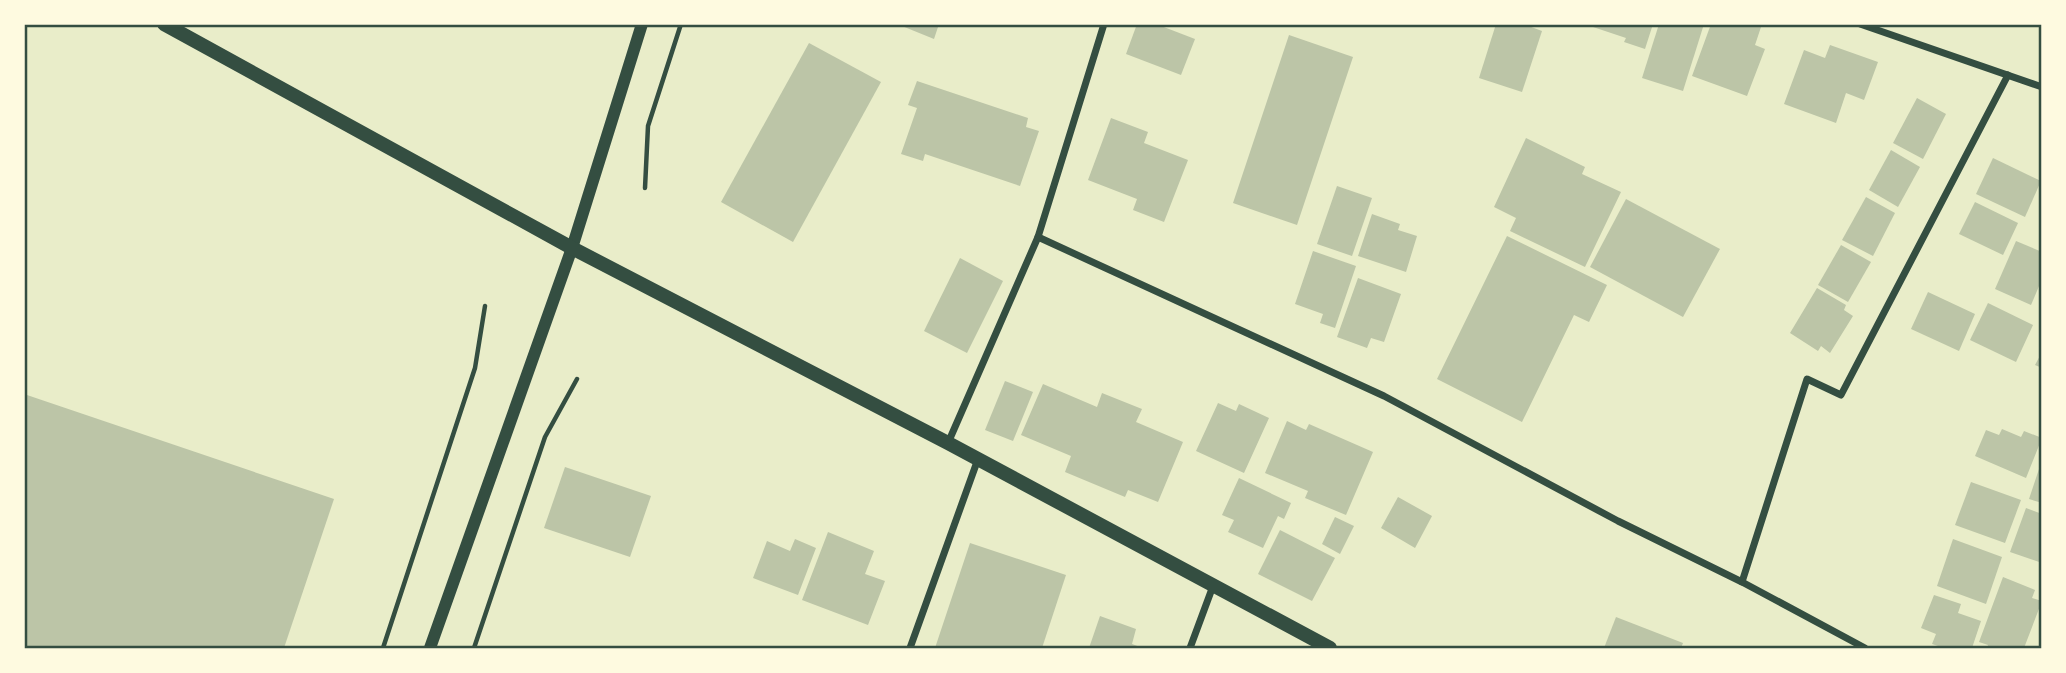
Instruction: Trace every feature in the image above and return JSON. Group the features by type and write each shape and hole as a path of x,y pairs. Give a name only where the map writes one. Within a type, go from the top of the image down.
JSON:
{"main road":[{"path":"164,24 572,248 948,443 1329,649"}],"street":[{"path":"430,649 572,248 642,24"},
{"path":"948,443 1038,237 1104,24"},
{"path":"1860,24 2042,87"},
{"path":"1742,582 1807,379 1841,395 2008,75"},
{"path":"1038,237 1384,396 1865,649"},
{"path":"910,649 978,459"},
{"path":"1191,649 1213,586"}],"path":[{"path":"645,188 648,126 681,24"},
{"path":"383,649 475,368 485,306"},
{"path":"474,649 545,437 577,379"}],"building":[{"path":"897,24 939,24 934,39"},
{"path":"1137,24 1156,24 1195,39 1181,75 1126,54"},
{"path":"1496,24 1523,24 1542,31 1522,92 1479,78"},
{"path":"1653,24 1645,49 1624,42 1626,38 1587,25"},
{"path":"1659,24 1704,24 1683,91 1642,78"},
{"path":"1711,24 1762,24 1755,45 1765,49 1747,96 1692,76"},
{"path":"1289,35 1353,57 1297,225 1233,203"},
{"path":"809,43 881,82 793,242 721,202"},
{"path":"1830,45 1878,62 1864,100 1846,93 1836,123 1784,104 1804,50 1825,58"},
{"path":"917,81 1028,118 1026,127 1039,131 1020,186 925,154 923,161 901,154 917,108 908,105"},
{"path":"1917,98 1946,114 1923,159 1893,143"},
{"path":"1111,118 1148,132 1144,143 1188,160 1164,222 1133,210 1137,199 1088,180"},
{"path":"1526,138 1585,167 1582,174 1621,192 1585,267 1510,231 1516,218 1494,207"},
{"path":"1891,150 1920,167 1898,207 1869,190"},
{"path":"1993,158 2041,181 2025,217 1976,194"},
{"path":"1337,186 1372,198 1352,256 1317,244"},
{"path":"1866,197 1895,213 1873,256 1842,240"},
{"path":"1626,199 1720,249 1683,317 1590,267"},
{"path":"1975,202 2018,223 2003,255 1959,234"},
{"path":"1372,214 1400,224 1398,230 1417,236 1406,272 1358,256"},
{"path":"1507,236 1607,285 1589,322 1574,315 1522,422 1437,379"},
{"path":"2016,241 2042,252 2042,279 2031,305 1995,289"},
{"path":"1841,245 1871,262 1848,302 1818,285"},
{"path":"1313,251 1356,266 1335,328 1320,323 1323,314 1295,304"},
{"path":"960,258 1003,281 967,353 924,331"},
{"path":"1358,278 1401,294 1384,342 1371,338 1367,348 1337,337"},
{"path":"1817,288 1846,305 1844,310 1853,316 1830,353 1821,346 1818,351 1790,333"},
{"path":"1928,292 1975,314 1959,351 1911,329"},
{"path":"1988,303 2033,325 2016,362 1970,340"},
{"path":"2042,352 2042,368 2035,365"},
{"path":"1005,381 1033,392 1013,441 985,430"},
{"path":"1043,384 1097,407 1102,393 1142,409 1136,422 1183,442 1158,502 1128,490 1125,497 1065,472 1071,456 1021,435"},
{"path":"24,394 334,499 284,648 24,648"},
{"path":"1218,403 1236,411 1239,404 1269,418 1244,473 1196,451"},
{"path":"1287,421 1306,430 1309,424 1373,452 1346,515 1305,498 1308,491 1265,473"},
{"path":"2002,429 2021,437 2024,431 2042,438 2026,478 1975,456 1986,430 1999,435"},
{"path":"2042,463 2042,503 2029,499"},
{"path":"565,467 651,496 630,557 544,528"},
{"path":"1239,478 1291,503 1284,519 1278,516 1263,548 1228,532 1234,520 1222,515"},
{"path":"1971,482 2021,500 2005,543 1955,525"},
{"path":"1398,497 1432,516 1415,548 1381,528"},
{"path":"2026,508 2042,514 2042,563 2010,552"},
{"path":"1335,517 1354,526 1340,554 1322,544"},
{"path":"1280,530 1335,558 1312,601 1258,574"},
{"path":"828,532 874,551 865,574 885,581 868,625 802,600"},
{"path":"795,539 816,548 798,595 753,578 767,541 790,551"},
{"path":"1953,539 2002,557 1986,604 1937,586"},
{"path":"970,543 1066,575 1042,648 935,648"},
{"path":"2003,577 2035,590 2032,598 2042,601 2024,648 1987,648 1988,645 1979,642"},
{"path":"1934,595 1961,604 1958,613 1981,621 1972,648 1944,648 1932,644 1936,634 1921,628"},
{"path":"1100,616 1136,629 1132,644 1143,648 1089,648"},
{"path":"1616,617 1683,643 1681,648 1604,648"}]}
